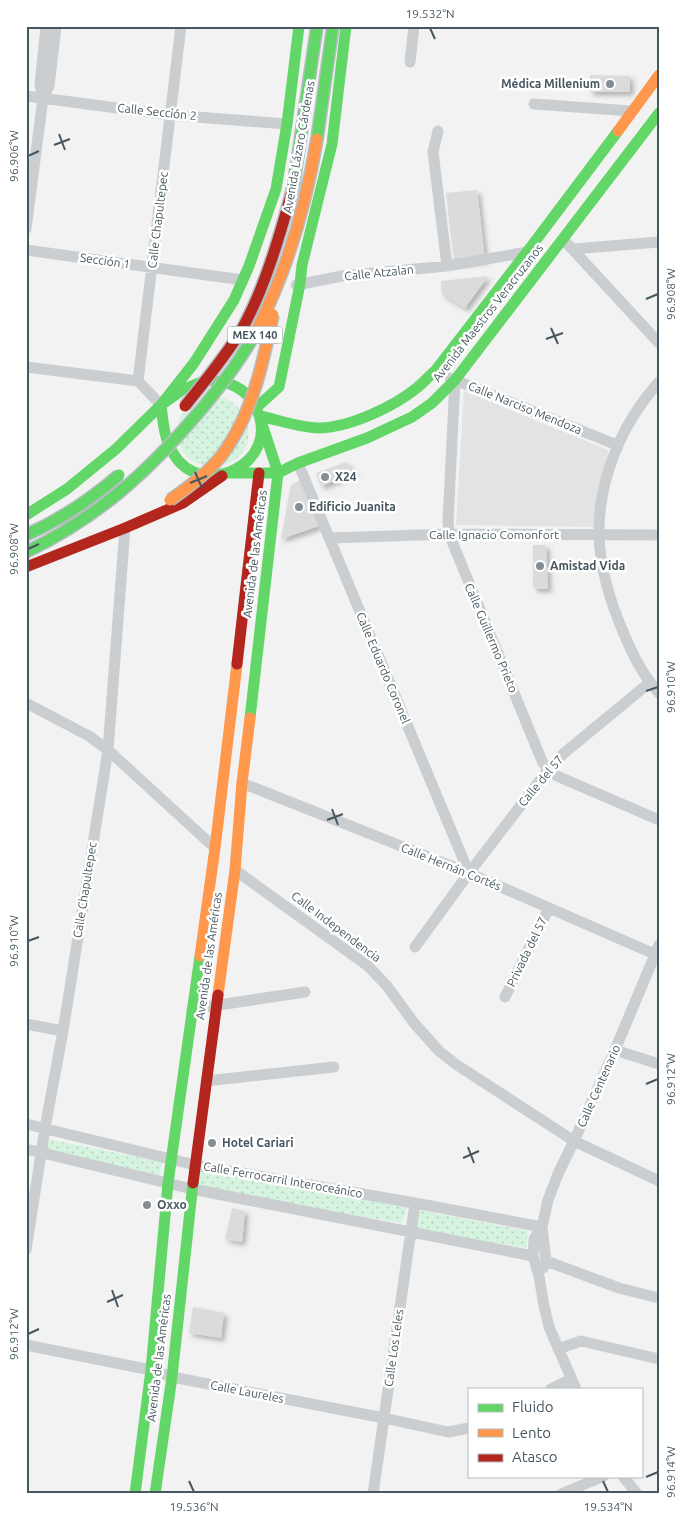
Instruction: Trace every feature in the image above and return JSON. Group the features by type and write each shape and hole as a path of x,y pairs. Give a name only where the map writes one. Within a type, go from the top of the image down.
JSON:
{"main road":[{"name":"MEX 140","path":"161,405 194,363 234,300 249,266 276,189 287,124 299,26"},
{"name":"Avenida Lázaro Cárdenas","path":"156,440 213,372 242,328 269,265 281,232 294,182 317,26"},
{"name":"Avenida Lázaro Cárdenas","path":"26,552 47,543 86,519 127,487 166,450 224,383 254,336 280,283 296,235 318,134 333,26"},
{"name":"MEX 140","path":"26,515 74,483 116,448 172,394 192,384 206,380 222,380 236,385 248,394 260,415 279,387 300,284 302,265 332,144 346,26"},
{"name":"Avenida Maestros Veracruzanos","path":"260,415 319,428 337,426 359,419 402,398 419,386 434,371 527,252 659,75"},
{"name":"Avenida Maestros Veracruzanos","path":"226,475 278,473 298,463 367,438 412,416 432,403 455,380 659,113"},
{"path":"249,266 261,274 276,277 290,274 302,265"},
{"path":"26,566 53,549 170,500 196,482 222,455 240,425 250,400 267,344 280,283"},
{"path":"234,300 252,301 265,307 278,316 290,333"},
{"path":"161,405 171,452 184,467 202,475 226,475"},
{"path":"26,566 125,528 183,503 226,475 244,466 254,454 260,440 260,415"},
{"name":"Avenida de las Américas","path":"155,1494 172,1377 195,1165 235,870 242,783 278,473 260,415"},
{"path":"26,535 40,529 78,506 130,465"},
{"name":"Avenida de las Américas","path":"135,1494 151,1370 168,1183 215,848 259,473"},
{"name":"Calle Independencia","path":"215,848 235,870"}],"street":[{"path":"26,229 43,98 40,84 46,26"},
{"path":"43,98 50,86 56,26"},
{"name":"Calle Chapultepec","path":"138,381 181,26"},
{"path":"410,62 414,26"},
{"name":"Calle Sección 2","path":"26,96 170,115 287,124"},
{"path":"534,104 631,111"},
{"path":"438,131 433,152 448,266"},
{"path":"563,239 659,342"},
{"path":"573,249 659,242"},
{"name":"Sección 1","path":"26,250 243,280"},
{"name":"Calle Atzalan","path":"234,300 342,276 448,266 527,252"},
{"path":"26,367 138,381 161,405"},
{"name":"Calle Narciso Mendoza","path":"434,371 617,445"},
{"name":"Calle Guillermo Prieto","path":"455,380 449,534 542,761 548,770"},
{"path":"659,382 639,406 617,445 608,472 601,506 599,535 605,575 616,615 633,655 650,683 659,693"},
{"name":"Calle Eduardo Coronel","path":"298,463 469,873"},
{"name":"Calle Chapultepec","path":"26,1250 108,750 125,528"},
{"name":"Calle Ignacio Comonfort","path":"329,538 449,534 659,535"},
{"name":"Calle del 57","path":"469,873 548,770 563,754 650,683"},
{"name":"Calle Independencia","path":"26,703 89,736 108,750 215,848"},
{"path":"548,770 557,776 659,820"},
{"name":"Calle Hernán Cortés","path":"242,783 469,873 657,952"},
{"name":"Calle Independencia","path":"235,870 368,966 388,986 414,1023 439,1051 457,1065 574,1141 659,1180"},
{"path":"415,947 469,873"},
{"name":"Privada del 57","path":"505,997 549,908"},
{"name":"Calle Centenario","path":"546,1261 542,1227 548,1200 657,952"},
{"path":"192,1009 305,992"},
{"path":"26,1024 63,1031"},
{"path":"615,1050 659,1064"},
{"path":"206,1081 334,1067"},
{"name":"Calle Ferrocarril Interoceánico","path":"26,1124 195,1165 542,1227"},
{"name":"Calle Ferrocarril Interoceánico","path":"26,1149 192,1189 533,1256"},
{"name":"Calle Los Leles","path":"374,1494 414,1203"},
{"name":"Calle Centenario","path":"542,1227 534,1239 533,1256 539,1276 544,1306 558,1349 574,1384"},
{"path":"539,1276 546,1261 619,1288 659,1298"},
{"path":"558,1349 581,1342 659,1359"},
{"name":"Calle Laureles","path":"26,1345 151,1370 172,1377 448,1432 468,1428"},
{"path":"556,1388 574,1384"},
{"path":"561,1494 599,1478"},
{"path":"625,1478 637,1494"}],"shaded area":[{"path":"464,391 608,450 596,527 456,525"}],"green space":[{"path":"223,397 237,406 245,418 248,429 246,446 237,458 223,465 208,466 194,461 183,451 178,435 181,414"},
{"path":"47,1139 162,1162 159,1180 44,1157"},
{"path":"199,1172 407,1207 402,1223 197,1189"},
{"path":"418,1210 528,1231 526,1248 415,1230"}],"building":[{"name":"Médica Millenium","path":"590,75 630,76 630,92 590,92"},
{"path":"477,190 485,260 454,263 446,193"},
{"path":"488,276 465,308 442,294 441,281"},
{"path":"346,462 355,473 321,486 316,473"},
{"name":"Edificio Juanita","path":"300,480 319,526 281,539 291,485"},
{"name":"Amistad Vida","path":"533,545 546,545 548,589 533,587"},
{"path":"232,1208 245,1211 242,1242 225,1239"},
{"path":"193,1307 224,1313 221,1338 189,1333"}],"traffic: fast":[{"path":"26,515 67,489 116,449 161,405 194,363 234,300 249,266 276,189 287,124 299,26"},
{"path":"291,195 317,26"},
{"path":"317,139 333,26"},
{"path":"257,407 279,387 300,284 302,265 332,144 346,26"},
{"path":"230,473 278,473 298,463 367,438 412,417 432,403 455,380 659,113"},
{"path":"260,416 305,427 332,427 359,420 385,408 418,387 435,371 618,131"},
{"path":"26,552 76,524 98,509 141,474 199,412 238,361 258,328"},
{"path":"206,380 222,382 242,390 256,408 261,428 258,445 249,459 235,470 219,475 202,474 186,467 170,448 162,417 161,405 182,390 206,380"},
{"path":"250,718 278,473 262,424"},
{"path":"26,535 51,523 75,508 119,475"},
{"path":"135,1494 151,1370 168,1183 200,956"},
{"path":"155,1494 172,1377 193,1183"}],"traffic: slow":[{"path":"618,131 659,75"},
{"path":"258,328 269,305 295,236 313,164 317,139"},
{"path":"170,500 211,468 222,455 241,423 255,388 273,315"},
{"path":"200,956 237,664"},
{"path":"218,995 235,870 242,783 250,718"}],"traffic: jam":[{"path":"185,406 229,349 250,314 270,264 291,195"},
{"path":"237,664 259,473"},
{"path":"26,567 183,503 222,476"},
{"path":"193,1183 218,995"}],"place":[{"name":"Médica Millenium","path":"610,84"},
{"name":"X24","path":"325,477"},
{"name":"Edificio Juanita","path":"299,507"},
{"name":"Amistad Vida","path":"540,566"},
{"name":"Hotel Cariari","path":"212,1143"},
{"name":"Oxxo","path":"147,1205"}]}
